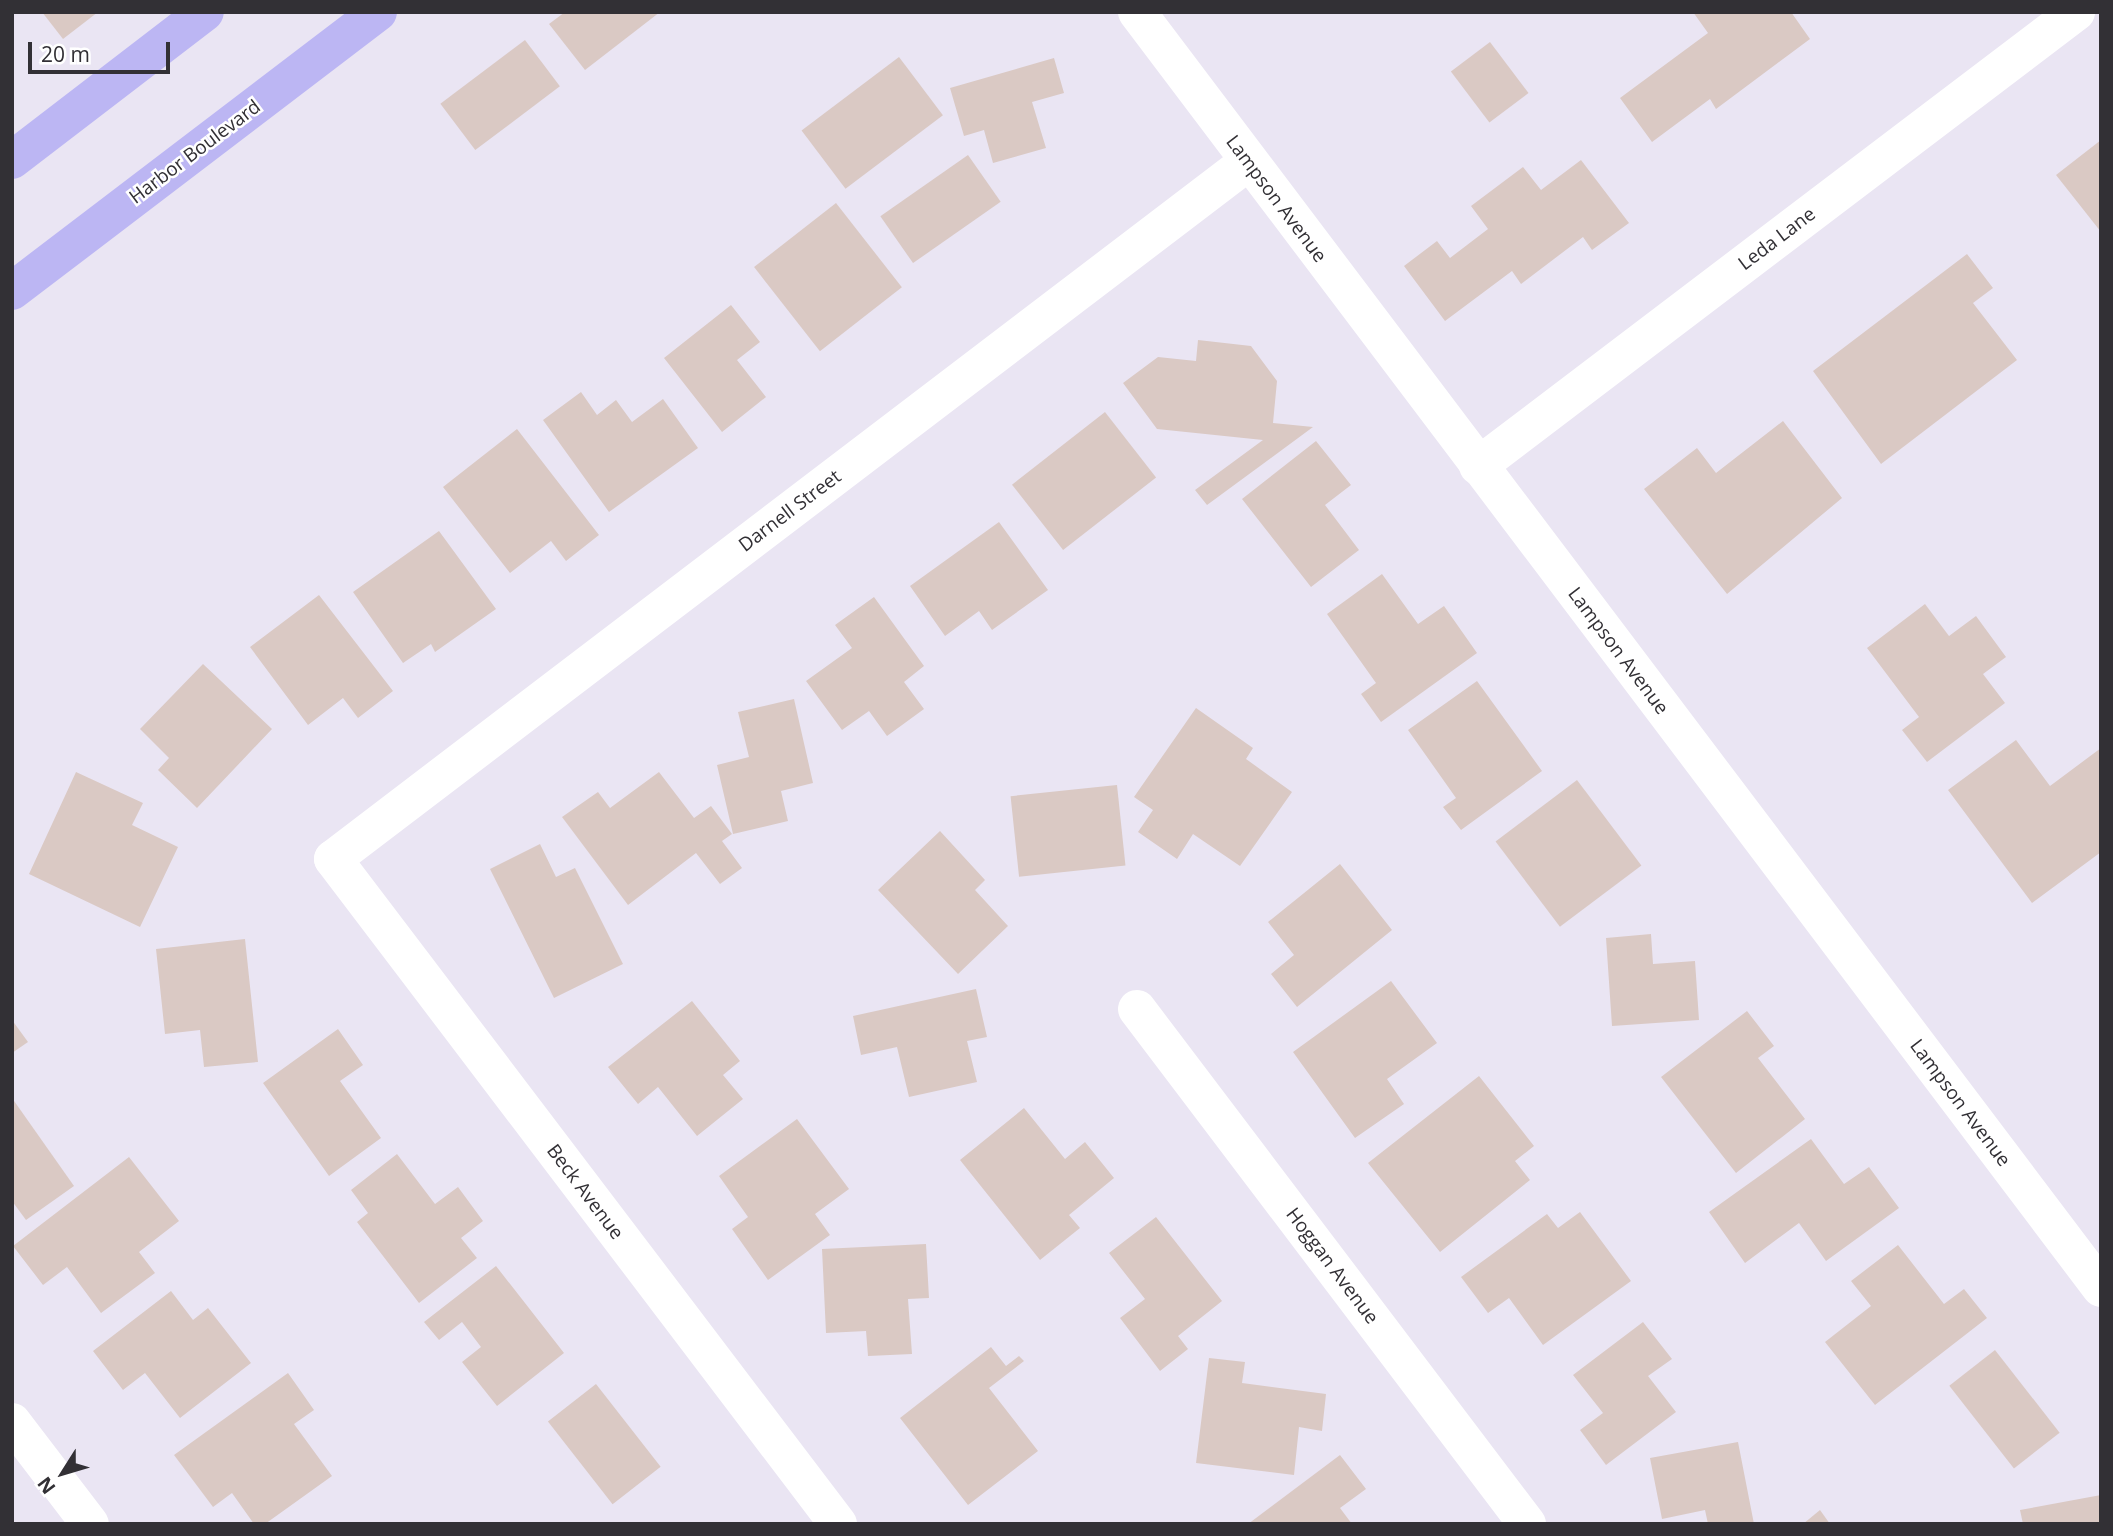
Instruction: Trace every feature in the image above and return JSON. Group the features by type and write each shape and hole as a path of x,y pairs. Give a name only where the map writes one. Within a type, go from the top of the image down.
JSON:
{"main road":[{"path":"12,160 205,12"},
{"name":"Harbor Boulevard","path":"12,291 378,12"}],"street":[{"name":"Lampson Avenue","path":"1137,12 2101,1288"},
{"name":"Leda Lane","path":"1478,466 2076,12"},
{"name":"Darnell Street","path":"333,859 1248,162"},
{"name":"Beck Avenue","path":"333,859 838,1524"},
{"name":"Hoggan Avenue","path":"1137,1009 1527,1524"},
{"path":"12,1422 90,1524"}],"building":[{"path":"42,12 98,12 63,39"},
{"path":"565,12 660,12 585,70 549,24"},
{"path":"1693,12 1791,12 1810,39 1716,109 1710,99 1652,142 1620,98 1708,33"},
{"path":"525,40 560,86 475,150 440,104"},
{"path":"1490,42 1529,93 1489,123 1451,71"},
{"path":"899,57 943,115 845,189 802,130"},
{"path":"1054,58 1064,93 1032,102 1046,148 993,163 984,130 964,136 950,88"},
{"path":"2101,140 2101,232 2056,175"},
{"path":"968,155 1001,202 913,263 880,216"},
{"path":"1581,160 1629,223 1592,250 1583,237 1521,284 1512,271 1445,321 1404,266 1437,241 1450,258 1488,229 1471,206 1523,167 1541,190"},
{"path":"836,203 902,287 820,351 754,267"},
{"path":"1967,254 1993,288 1973,303 2017,360 1881,464 1813,371"},
{"path":"731,305 760,342 737,360 766,397 722,432 664,358"},
{"path":"1198,340 1251,346 1277,381 1273,423 1313,427 1207,505 1195,490 1263,440 1157,429 1123,383 1158,357 1196,361"},
{"path":"581,392 597,415 616,400 632,422 663,399 698,448 609,512 543,420"},
{"path":"1105,412 1156,477 1063,550 1012,485"},
{"path":"1783,421 1842,498 1727,594 1644,489 1697,448 1716,473"},
{"path":"517,429 599,535 566,561 551,541 510,573 443,487"},
{"path":"1316,441 1351,485 1325,505 1359,550 1311,587 1242,499"},
{"path":"999,522 1048,590 992,630 979,611 945,636 910,586"},
{"path":"439,531 496,609 435,652 431,644 403,663 353,592"},
{"path":"1382,574 1418,624 1444,606 1477,653 1381,722 1361,694 1376,683 1327,614"},
{"path":"319,595 393,691 358,718 343,698 308,725 250,647"},
{"path":"874,597 924,666 904,682 924,709 887,736 869,711 842,730 806,681 852,648 835,625"},
{"path":"1925,604 1949,636 1976,616 2006,657 1983,674 2005,703 1927,762 1902,730 1919,717 1867,648"},
{"path":"203,664 272,729 197,808 158,770 169,758 140,729"},
{"path":"1477,681 1542,771 1461,830 1443,807 1456,798 1408,730"},
{"path":"794,699 813,783 781,791 788,821 733,834 717,765 749,757 738,712"},
{"path":"1196,708 1253,748 1246,759 1292,792 1240,866 1193,834 1177,859 1138,832 1153,810 1134,797"},
{"path":"2016,740 2050,786 2101,748 2101,852 2032,903 1948,790"},
{"path":"76,772 143,803 132,825 178,847 140,927 29,874"},
{"path":"659,772 694,818 711,806 732,834 722,841 742,868 720,884 696,853 628,905 562,817 598,792 610,808"},
{"path":"1577,780 1641,865 1560,927 1496,841"},
{"path":"1117,785 1125,866 1019,877 1011,796"},
{"path":"940,831 985,880 975,890 1008,926 958,974 878,890"},
{"path":"540,844 556,877 575,868 623,964 554,998 490,869"},
{"path":"1340,864 1392,930 1297,1007 1271,974 1294,955 1268,922"},
{"path":"1651,934 1653,964 1695,961 1699,1020 1612,1026 1606,938"},
{"path":"245,939 258,1062 204,1067 200,1030 165,1034 156,949"},
{"path":"1391,981 1437,1043 1387,1079 1404,1104 1355,1138 1293,1052"},
{"path":"976,989 987,1037 967,1041 977,1082 909,1097 897,1047 861,1055 853,1016"},
{"path":"692,1001 740,1061 723,1075 743,1099 697,1136 658,1087 638,1104 608,1067"},
{"path":"1747,1011 1774,1046 1758,1058 1805,1119 1736,1173 1661,1077"},
{"path":"12,1020 28,1042 12,1053"},
{"path":"338,1029 363,1065 340,1081 381,1138 329,1176 263,1083"},
{"path":"1479,1076 1534,1146 1515,1161 1530,1180 1440,1252 1368,1163"},
{"path":"12,1098 74,1186 26,1220 12,1201"},
{"path":"1024,1108 1065,1159 1085,1142 1114,1178 1069,1215 1080,1228 1040,1260 960,1160"},
{"path":"797,1119 849,1189 815,1214 830,1235 768,1280 732,1229 748,1217 719,1176"},
{"path":"1811,1139 1844,1184 1869,1167 1899,1208 1826,1261 1799,1223 1745,1263 1709,1212"},
{"path":"397,1154 435,1204 458,1187 483,1221 461,1238 477,1258 419,1303 357,1222 368,1213 351,1190"},
{"path":"129,1157 179,1221 139,1252 155,1273 101,1313 67,1267 43,1285 13,1246"},
{"path":"1580,1212 1631,1281 1543,1345 1509,1298 1488,1313 1461,1277 1547,1214 1558,1228"},
{"path":"1156,1217 1222,1301 1178,1336 1188,1349 1160,1371 1120,1318 1145,1299 1109,1253"},
{"path":"926,1244 929,1298 908,1299 912,1354 868,1356 866,1331 826,1333 822,1249"},
{"path":"1898,1245 1944,1304 1964,1289 1987,1318 1875,1405 1825,1342 1871,1306 1851,1281"},
{"path":"496,1266 564,1353 497,1406 462,1362 481,1347 462,1322 439,1340 424,1322"},
{"path":"171,1291 193,1320 208,1308 251,1363 180,1418 145,1373 123,1390 93,1351"},
{"path":"1643,1322 1672,1359 1648,1376 1676,1412 1606,1465 1580,1430 1603,1413 1573,1375"},
{"path":"991,1347 1006,1366 1019,1356 1024,1361 989,1388 1038,1451 968,1505 900,1418"},
{"path":"1995,1350 2060,1433 2014,1468 1949,1386"},
{"path":"1209,1358 1245,1362 1242,1383 1326,1394 1322,1431 1299,1427 1294,1475 1196,1463"},
{"path":"288,1373 314,1410 294,1424 332,1476 265,1524 254,1524 232,1493 213,1507 174,1455"},
{"path":"596,1384 661,1467 613,1504 548,1422"},
{"path":"1738,1442 1754,1524 1708,1524 1705,1510 1662,1519 1650,1458"},
{"path":"1340,1455 1366,1489 1340,1508 1352,1524 1248,1524"},
{"path":"2101,1495 2101,1524 2023,1524 2020,1510"},
{"path":"1820,1510 1830,1524 1803,1524"}]}
